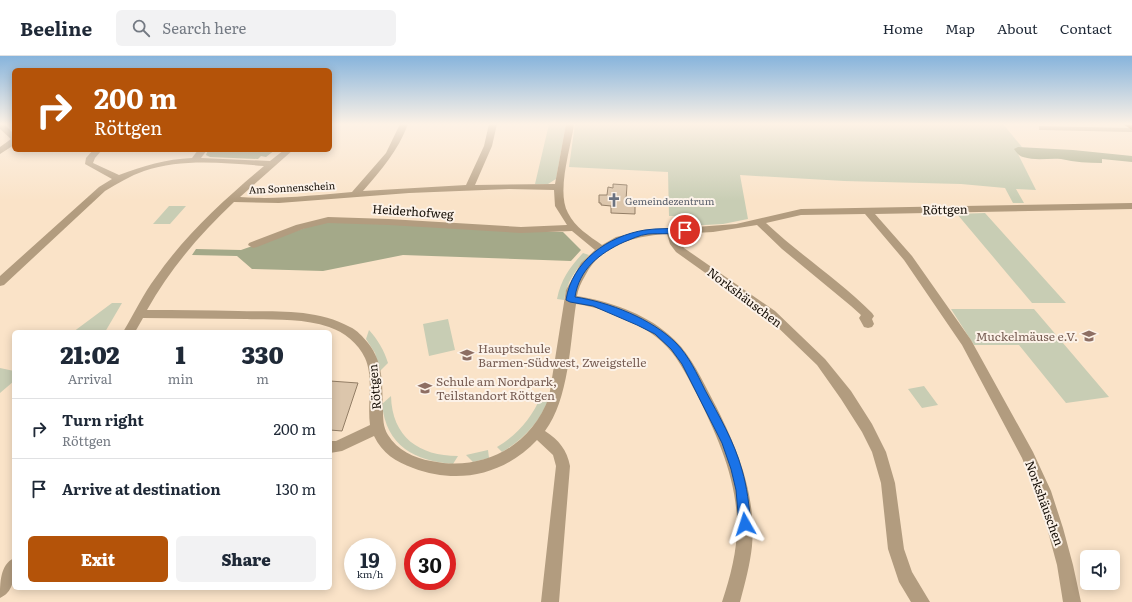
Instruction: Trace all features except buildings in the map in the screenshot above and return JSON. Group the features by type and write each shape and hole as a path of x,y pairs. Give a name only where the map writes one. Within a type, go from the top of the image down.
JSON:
{"street":[{"path":"354,195 384,162 392,149"},
{"path":"470,186 486,149"},
{"path":"566,149 559,187 560,205 563,213 574,228 602,250"},
{"path":"96,152 88,161 89,164 118,178"},
{"path":"194,161 201,152"},
{"path":"130,330 165,272 210,219 231,199 287,152"},
{"path":"0,282 102,189 118,178 155,166 194,161 232,160 272,164"},
{"name":"Am Sonnenschein","path":"231,199 247,201 470,186 502,185 559,187"},
{"name":"Röttgen","path":"140,314 291,316 329,323 347,331 360,341 373,362 377,428 387,445 408,461 422,466 464,471 476,469 500,461 519,449 537,433 553,408 556,397 570,300 572,290 580,272 594,256 602,250 615,242 635,234 714,230 759,222 790,213 1132,206"},
{"name":"Norkshäuschen","path":"868,211 908,258 967,343 1028,456 1051,513 1067,568 1072,602"},
{"name":"Heiderhofweg","path":"254,245 316,222 329,220 398,221 473,228 548,230 574,228"},
{"path":"759,222 807,264 853,299 868,316 865,318 868,324"},
{"name":"Norkshäuschen","path":"671,231 675,244 680,250 771,314 801,342 821,362 846,395 867,428 878,452 888,483 896,549 905,576 921,602"},
{"path":"570,300 595,303 640,322 658,332 674,346 686,362 708,403 728,443 737,469 743,499 745,524 744,545 741,568 731,602"},
{"path":"332,447 337,447 377,428"},
{"path":"537,433 556,447 562,456 563,466 550,602"},
{"path":"0,589 12,569"}],"green space":[{"path":"543,149 561,149 556,179 548,184 535,184"},
{"path":"571,149 1024,149 1026,152 1017,152 1036,190 1016,189 1024,203 1013,203 1005,188 961,184 844,181 740,175 748,219 723,224 688,226 685,216 669,216 668,172 569,167"},
{"path":"1014,149 1073,150 1132,156 1132,162 1102,159 1102,163 1092,163 1061,159 1033,159 1019,155"},
{"path":"207,152 272,152 266,157 261,156 258,159 210,157 206,155"},
{"path":"169,206 186,206 170,224 153,224"},
{"path":"985,213 1066,303 1032,303 957,214"},
{"path":"322,222 391,222 469,229 563,232 581,250 571,261 403,255 323,271 252,269 237,256 192,255 196,249 241,250"},
{"path":"583,253 589,255 573,276 567,287 564,300 557,299 561,285 567,274"},
{"path":"112,303 122,303 106,330 76,330"},
{"path":"951,309 1034,309 1109,397 1066,403 1019,345 974,345"},
{"path":"448,319 455,350 429,356 423,324"},
{"path":"369,330 380,345 388,363 380,371 375,353 366,339"},
{"path":"0,368 12,371 12,383 0,393"},
{"path":"924,386 938,405 922,408 908,389"},
{"path":"391,396 396,423 402,433 420,448 444,455 458,456 453,464 426,459 415,455 396,441 389,431 382,404"},
{"path":"541,396 549,398 541,415 524,436 502,452 497,447 511,437 523,425 533,412"},
{"path":"488,450 489,458 473,462 466,455"}],"place":[{"name":"Gemeindezentrum","path":"614,200"},
{"name":"Muckelmäuse e.V.","path":"1089,336"},
{"name":"Hauptschule Barmen-Südwest, Zweigstelle","path":"467,355"},
{"name":"Schule am Nordpark, Teilstandort Röttgen","path":"425,388"}],"route":[{"path":"685,230 635,234 615,242 605,248 594,256 580,272 575,281 570,300 595,303 640,322 658,332 674,346 686,362 728,443 737,469 743,499 745,524"}]}
